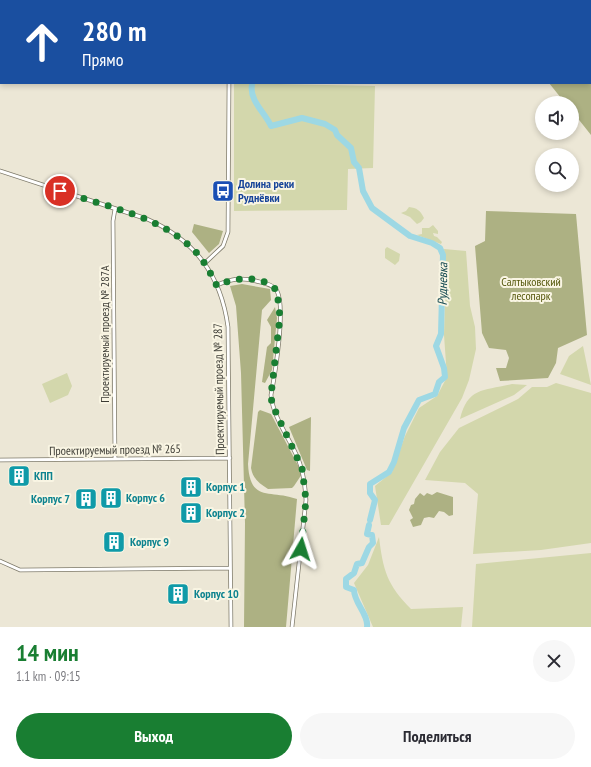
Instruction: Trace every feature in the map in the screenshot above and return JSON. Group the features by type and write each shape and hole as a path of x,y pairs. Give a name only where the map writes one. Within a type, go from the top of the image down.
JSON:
{"street":[{"path":"205,263 223,246 228,232 229,84"},
{"name":"Проектируемый проезд № 287","path":"0,171 147,219 167,229 185,242 205,263 217,286 225,308 228,327 231,627"},
{"name":"Проектируемый проезд № 287А","path":"115,209 113,221 115,459"},
{"path":"217,286 234,279 244,278 271,285 277,291 280,317 271,395 272,406 296,453 302,468 306,485 306,500 292,627"},
{"name":"Проектируемый проезд № 265","path":"0,460 230,458"},
{"path":"0,561 20,570 230,568"}],"green space":[{"path":"234,84 375,86 373,168 348,169 347,210 234,211"},
{"path":"550,84 591,84 591,135 579,120 579,96 559,96"},
{"path":"409,207 418,210 421,213 424,218 421,222 417,224 410,217 401,213 406,211"},
{"name":"Салтыковский лесопарк","path":"486,211 576,214 587,335 558,348 556,363 548,378 500,381 496,368 506,368 509,358 506,350 489,348 482,333 475,246 485,241"},
{"path":"194,224 223,231 219,244 209,253 192,232"},
{"path":"433,225 438,231 438,234 433,233 434,236 442,242 441,244 417,235 422,234 422,228 429,228"},
{"path":"387,247 400,254 399,261 395,265 385,258 385,249"},
{"path":"444,249 466,251 470,306 475,327 476,349 469,380 462,398 389,525 381,525 375,486 392,472 405,436 419,408 437,396 447,377 444,335 446,267"},
{"path":"242,284 270,289 271,300 262,310 248,464 250,476 253,485 257,490 297,499 286,627 244,627 245,523 241,373 236,306 230,286"},
{"path":"275,307 277,318 272,370 265,383 262,382 267,347 271,343 271,327 267,320"},
{"path":"583,346 591,385 560,374 569,356"},
{"path":"67,373 72,386 68,395 50,403 42,384"},
{"path":"556,383 591,393 591,543 541,550 473,554 478,494 465,483 425,480 440,452 459,428 518,399 532,387 547,387"},
{"path":"512,384 527,385 514,395 460,419 467,401 472,396 478,392"},
{"path":"260,410 271,414 301,471 302,474 292,488 268,489 259,483 253,475 251,468 258,412"},
{"path":"311,417 310,471 307,470 289,427"},
{"path":"437,492 453,497 453,515 449,516 444,512 439,511 434,518 424,518 421,525 413,527 410,520 413,518 409,510 411,505 414,504 415,499 420,493 424,496 427,493 432,495"},
{"path":"379,537 382,559 391,584 411,609 463,607 461,627 373,627 354,583 368,565"},
{"path":"591,553 591,627 472,627 476,564"}],"waterway":[{"name":"Рудневка","path":"252,85 255,101 271,126 302,118 325,124 335,130 337,135 351,148 354,162 359,168 363,191 372,208 410,236 432,243 440,248 443,255 441,334 436,346 444,368 445,377 439,382 435,394 419,400 404,428 394,462 389,472 370,484 370,493 375,500 370,520"},
{"name":"Рудневка","path":"367,627 366,618 356,600 354,590 346,587 346,579 354,573 357,564 362,563 369,547 373,543 372,535 367,534 369,525"}],"place":[{"name":"Долина реки Руднёвки","path":"223,191"},
{"name":"КПП","path":"19,476"},
{"name":"Корпус 1","path":"191,487"},
{"name":"Корпус 6","path":"111,498"},
{"name":"Корпус 7","path":"86,499"},
{"name":"Корпус 2","path":"191,513"},
{"name":"Корпус 9","path":"114,542"},
{"name":"Корпус 10","path":"178,594"}],"route":[{"path":"60,191 147,219 174,233 196,252 205,263 217,286 221,283 234,279 244,278 265,283 275,288 278,295 280,317 271,395 272,406 296,453 302,468 306,485 301,549"}]}
